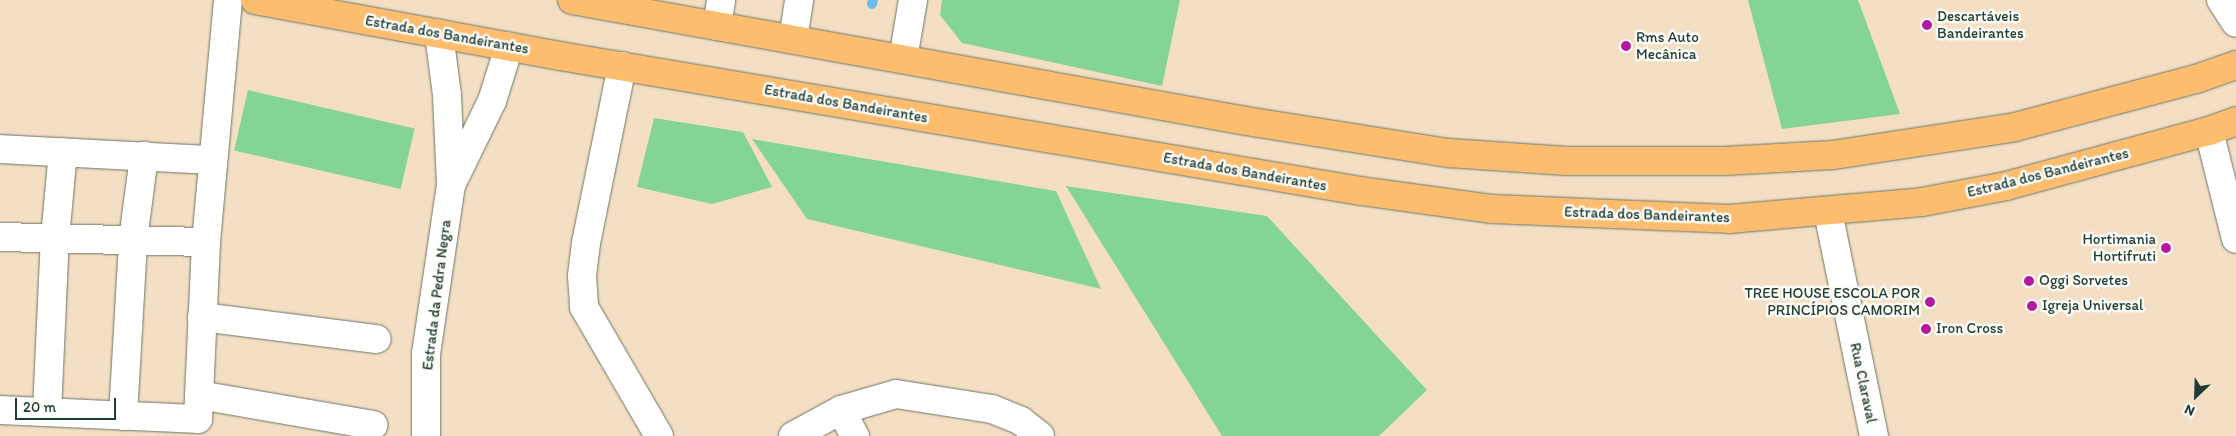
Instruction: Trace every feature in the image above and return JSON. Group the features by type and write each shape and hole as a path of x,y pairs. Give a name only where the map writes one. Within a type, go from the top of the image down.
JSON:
{"main road":[{"name":"Estrada dos Bandeirantes","path":"255,0 509,47 1360,191 1493,209 1729,219 1828,212 1922,202 2006,186 2209,131 2236,121"},
{"path":"572,0 719,13 792,39 1246,121 1449,153 1567,161 1724,161 1833,155 2015,127 2196,79 2236,65"}],"street":[{"path":"0,410 198,419 206,242 228,0"},
{"path":"792,39 799,0"},
{"path":"904,59 913,0"},
{"path":"2221,0 2236,23"},
{"name":"Estrada da Pedra Negra","path":"426,436 426,354 451,184 447,94 439,34"},
{"name":"Estrada da Pedra Negra","path":"451,184 492,101 509,47"},
{"path":"622,66 586,243 582,276 584,307 659,436"},
{"path":"2209,131 2236,239"},
{"path":"0,149 213,160"},
{"path":"47,412 55,238 63,152"},
{"path":"123,416 133,240 144,156"},
{"name":"Rua Claraval","path":"1828,212 1874,436"},
{"path":"0,237 206,242"},
{"path":"202,317 377,339"},
{"path":"793,436 841,410 896,394 992,409 1021,421 1040,436"},
{"path":"199,395 373,425"},
{"path":"841,410 855,436"}],"green space":[{"path":"942,0 1180,0 1162,86 962,43 940,15"},
{"path":"1748,0 1858,0 1900,114 1782,129"},
{"path":"248,90 415,128 401,189 234,150"},
{"path":"654,118 743,132 772,187 712,204 637,187"},
{"path":"752,139 1056,191 1101,289 807,219"},
{"path":"1066,186 1267,216 1427,390 1379,436 1222,436"}],"waterway":[{"path":"872,4 873,0"}],"place":[{"name":"Descartáveis Bandeirantes","path":"1927,25"},
{"name":"Rms Auto Mecânica","path":"1626,46"},
{"name":"Hortimania Hortifruti","path":"2166,248"},
{"name":"Oggi Sorvetes","path":"2029,281"},
{"name":"TREE HOUSE ESCOLA POR PRINCÍPIOS CAMORIM","path":"1930,302"},
{"name":"Igreja Universal","path":"2032,306"},
{"name":"Iron Cross","path":"1926,329"}]}
